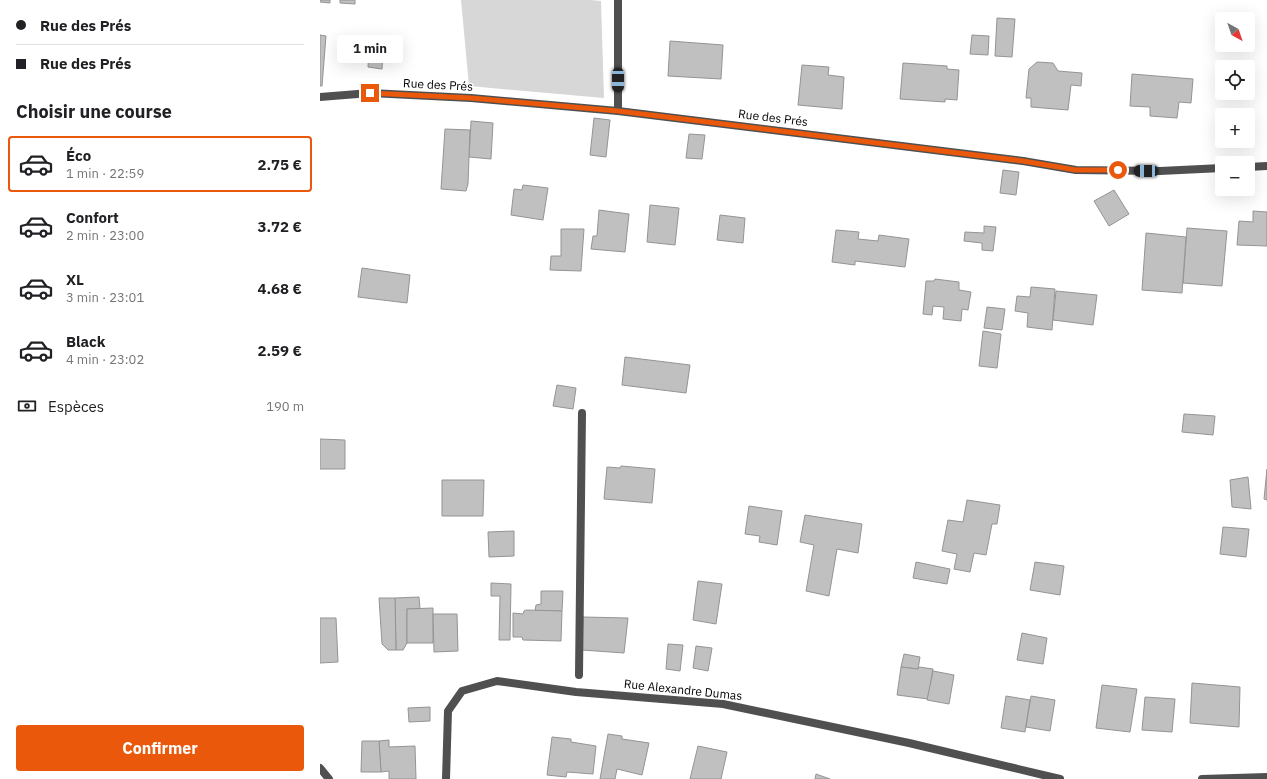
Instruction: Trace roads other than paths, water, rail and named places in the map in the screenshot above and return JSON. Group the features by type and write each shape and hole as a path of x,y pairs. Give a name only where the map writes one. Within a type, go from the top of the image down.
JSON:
{"street":[{"path":"618,0 618,111"},
{"name":"Rue des Prés","path":"320,97 370,93 471,98 618,111 1023,161 1076,170 1160,171 1215,168"},
{"path":"1255,166 1267,166"},
{"path":"579,675 582,413"},
{"name":"Rue Alexandre Dumas","path":"446,779 448,711 462,692 497,681 576,692 723,704 909,743 1060,779"},
{"path":"320,768 329,779"},
{"path":"1202,779 1267,777"}]}
